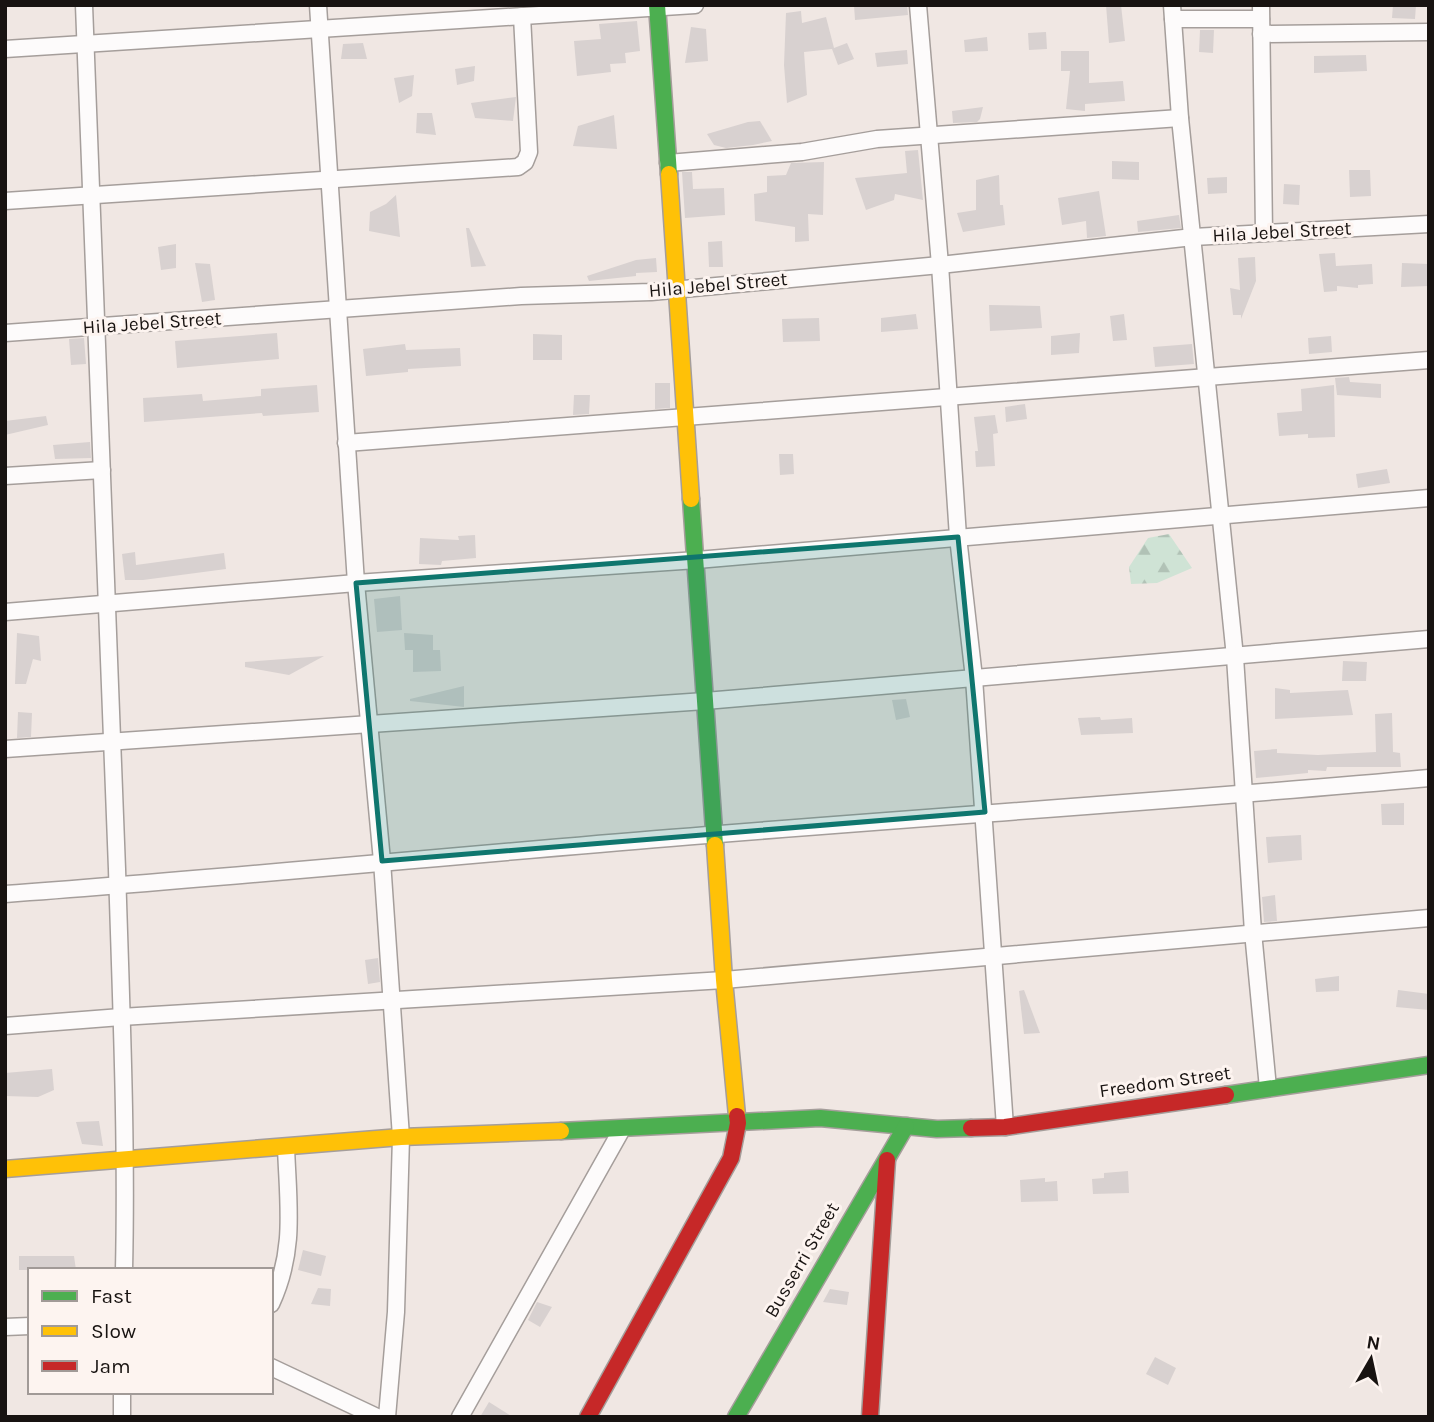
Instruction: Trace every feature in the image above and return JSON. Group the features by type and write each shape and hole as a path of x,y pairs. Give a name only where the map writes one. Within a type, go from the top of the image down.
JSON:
{"street":[{"path":"84,5 95,327 109,603 126,1160 124,1268"},
{"path":"318,5 356,583 382,861 401,1137 396,1312 387,1417"},
{"path":"5,49 695,5"},
{"path":"918,5 940,265 958,537 974,678 985,812 1005,1127"},
{"path":"587,1417 731,1158 738,1123 724,980 657,7"},
{"path":"1268,1088 1235,657 1180,118 1173,12 1429,32"},
{"path":"5,201 518,167 525,162 529,152 522,16"},
{"path":"1261,19 1264,233"},
{"path":"668,163 802,152 877,139 1180,118"},
{"name":"Hila Jebel Street","path":"5,333 522,296 651,292 940,265 1193,237 1429,224"},
{"path":"346,443 1429,360"},
{"path":"5,476 102,470"},
{"path":"5,612 356,583 697,560 1429,498"},
{"path":"5,749 705,701 1429,639"},
{"path":"5,894 382,861 985,812 1244,795 1429,778"},
{"path":"5,1026 724,980 1429,918"},
{"name":"Freedom Street","path":"5,1170 401,1137 820,1118 937,1129 1005,1127 1429,1065"},
{"name":"Busserri Street","path":"736,1417 906,1126"},
{"path":"460,1417 622,1129"},
{"path":"273,1299 286,1265 289,1240 286,1147"},
{"path":"870,1417 888,1156"},
{"path":"5,1327 28,1326"},
{"path":"273,1368 377,1417"},
{"path":"122,1394 122,1417"}],"highlighted area":[{"path":"958,537 985,812 382,861 356,583"}],"green space":[{"path":"1169,534 1192,568 1157,583 1131,584 1129,567 1148,538"}],"building":[{"path":"854,5 907,5 908,15 855,20"},
{"path":"1106,5 1121,5 1125,41 1109,43"},
{"path":"1393,5 1416,5 1415,19 1392,18"},
{"path":"801,11 802,23 826,17 834,48 847,43 854,59 838,65 832,49 804,52 807,95 787,103 784,65 786,13"},
{"path":"637,21 640,51 625,53 626,63 610,64 611,72 577,76 574,41 601,39 599,24"},
{"path":"691,27 706,29 708,61 685,63"},
{"path":"1200,30 1214,30 1213,53 1199,52"},
{"path":"1046,32 1047,49 1029,50 1028,33"},
{"path":"987,37 988,51 965,52 964,40"},
{"path":"363,43 367,59 341,59 343,44"},
{"path":"907,50 908,64 877,67 875,53"},
{"path":"1061,51 1089,51 1089,83 1123,81 1125,101 1085,104 1085,111 1066,109 1070,71 1061,71"},
{"path":"1366,55 1367,71 1314,73 1314,56"},
{"path":"475,66 474,81 457,85 455,69"},
{"path":"414,75 412,96 399,103 394,78"},
{"path":"516,97 513,121 475,118 471,103"},
{"path":"983,107 977,122 953,123 952,111"},
{"path":"417,113 432,113 436,135 416,133"},
{"path":"614,115 617,149 573,146 578,126"},
{"path":"760,121 772,141 726,148 714,145 707,134 748,122"},
{"path":"918,150 923,200 895,194 894,200 866,210 855,178 907,173 905,151"},
{"path":"1112,161 1139,162 1139,180 1112,179"},
{"path":"824,162 823,215 808,214 809,241 795,242 795,227 755,221 754,194 767,192 767,176 786,175 791,163"},
{"path":"1349,170 1370,170 1371,196 1350,197"},
{"path":"682,172 692,172 693,189 724,188 725,215 685,218"},
{"path":"999,175 1000,205 1003,205 1005,225 963,232 957,213 976,210 976,180"},
{"path":"1227,177 1227,193 1208,194 1207,178"},
{"path":"1284,184 1300,185 1299,205 1283,204"},
{"path":"1099,191 1106,236 1087,238 1086,221 1062,225 1058,198"},
{"path":"396,195 400,237 369,231 370,212"},
{"path":"1179,215 1181,228 1138,232 1137,221"},
{"path":"466,228 469,228 486,266 471,267"},
{"path":"722,241 723,267 709,267 708,242"},
{"path":"176,244 176,268 161,270 158,247"},
{"path":"1335,253 1336,266 1372,264 1373,284 1358,285 1358,288 1337,286 1337,291 1324,292 1319,254"},
{"path":"1255,257 1256,281 1241,319 1241,315 1233,315 1230,288 1240,290 1238,258"},
{"path":"656,258 657,272 589,281 587,276 636,260"},
{"path":"195,263 210,264 215,300 202,302"},
{"path":"1402,263 1429,264 1429,286 1401,287"},
{"path":"989,305 1040,306 1042,328 990,331"},
{"path":"916,314 918,329 881,332 881,318"},
{"path":"1124,314 1127,340 1113,341 1110,316"},
{"path":"819,318 820,341 783,342 782,319"},
{"path":"277,333 279,359 177,368 175,341"},
{"path":"1080,333 1079,353 1051,355 1051,336"},
{"path":"533,334 562,335 562,360 533,360"},
{"path":"1331,336 1332,352 1309,354 1308,338"},
{"path":"84,338 86,364 71,365 69,339"},
{"path":"405,344 406,350 460,348 461,366 408,369 408,372 366,376 363,349"},
{"path":"1192,344 1194,364 1155,367 1153,347"},
{"path":"1349,377 1350,382 1381,384 1381,398 1337,395 1335,378"},
{"path":"655,383 670,383 670,408 655,409"},
{"path":"317,385 319,412 263,416 262,413 144,422 143,398 202,394 203,401 261,396 261,389"},
{"path":"1334,385 1335,437 1308,438 1308,434 1279,436 1277,413 1302,411 1301,389"},
{"path":"574,395 590,395 589,414 573,415"},
{"path":"1025,404 1027,419 1006,422 1005,407"},
{"path":"995,415 998,433 993,434 995,466 976,467 975,451 978,451 974,417"},
{"path":"46,416 48,425 5,435 5,421"},
{"path":"90,442 91,458 55,459 53,445"},
{"path":"779,454 793,454 794,474 780,475"},
{"path":"1387,469 1390,483 1358,488 1356,474"},
{"path":"475,535 476,558 442,561 441,565 419,564 420,538 459,540 458,536"},
{"path":"135,552 136,565 224,553 226,569 125,580 122,554"},
{"path":"400,596 402,630 377,632 374,599"},
{"path":"17,633 39,636 41,661 33,659 26,684 15,684"},
{"path":"404,633 433,635 433,650 440,650 441,671 413,672 413,650 405,650"},
{"path":"324,656 289,675 245,667 245,662"},
{"path":"1343,661 1367,662 1366,681 1342,681"},
{"path":"464,686 464,707 410,701 410,699"},
{"path":"1275,688 1290,690 1290,693 1348,690 1353,715 1275,719"},
{"path":"906,699 910,717 896,720 892,700"},
{"path":"18,712 32,713 31,737 17,738"},
{"path":"1392,713 1393,752 1400,753 1401,767 1327,767 1326,771 1308,770 1308,773 1256,778 1254,751 1277,749 1277,753 1318,755 1376,752 1375,714"},
{"path":"1100,717 1101,720 1132,718 1133,733 1081,735 1078,718"},
{"path":"1404,803 1404,825 1382,825 1381,804"},
{"path":"1301,835 1302,860 1268,863 1266,837"},
{"path":"1275,895 1277,921 1264,922 1262,897"},
{"path":"378,958 380,982 368,984 365,960"},
{"path":"1339,976 1339,991 1316,992 1315,979"},
{"path":"1024,990 1040,1033 1024,1034 1019,991"},
{"path":"1398,990 1429,994 1429,1010 1396,1007"},
{"path":"52,1069 54,1090 38,1097 5,1096 5,1073"},
{"path":"99,1121 103,1146 82,1144 76,1122"},
{"path":"1128,1171 1129,1193 1093,1194 1092,1179 1104,1178 1104,1173"},
{"path":"1045,1178 1045,1182 1057,1181 1058,1201 1021,1202 1020,1180"},
{"path":"303,1250 326,1256 321,1276 298,1270"},
{"path":"19,1256 74,1256 76,1268 19,1270"},
{"path":"318,1288 331,1289 330,1306 311,1304"},
{"path":"830,1289 849,1292 847,1305 823,1302"},
{"path":"537,1302 552,1307 540,1327 528,1320"},
{"path":"1155,1357 1176,1368 1168,1385 1146,1374"},
{"path":"489,1402 513,1417 480,1417"}],"traffic: fast":[{"path":"657,5 669,174"},
{"path":"691,499 715,845"},
{"path":"1226,1095 1429,1065"},
{"path":"561,1131 820,1118 937,1129 971,1128"},
{"path":"736,1417 906,1126"}],"traffic: slow":[{"path":"669,174 691,499"},
{"path":"715,845 737,1116"},
{"path":"5,1169 401,1137 561,1131"}],"traffic: jam":[{"path":"971,1128 1005,1127 1226,1095"},
{"path":"588,1417 731,1158 737,1116"},
{"path":"870,1417 887,1160"}]}
